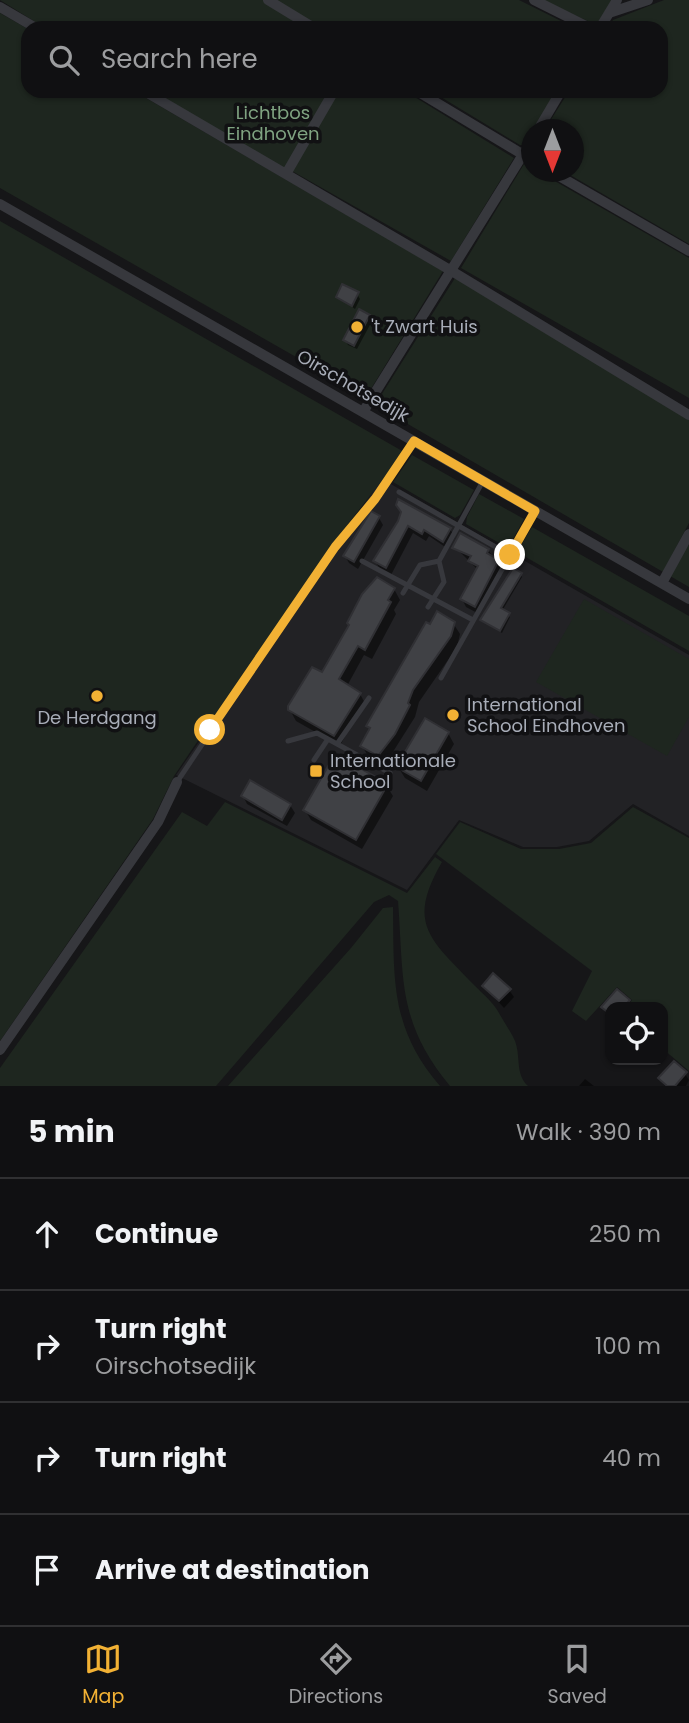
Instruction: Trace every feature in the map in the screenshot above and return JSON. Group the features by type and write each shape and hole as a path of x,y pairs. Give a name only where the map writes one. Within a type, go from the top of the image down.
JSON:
{"street":[{"path":"268,0 302,21"},
{"path":"534,0 576,21"},
{"path":"605,21 617,0"},
{"path":"610,13 648,0"},
{"path":"0,7 24,21"},
{"path":"156,98 450,270 689,415"},
{"path":"286,174 330,98"},
{"path":"429,98 521,153"},
{"path":"544,119 557,98"},
{"path":"363,412 450,270 521,166"},
{"path":"569,182 689,251"},
{"name":"Oirschotsedijk","path":"0,204 689,599"},
{"path":"662,583 689,534"},
{"path":"0,1050 158,822 177,782"}],"lane":[{"path":"177,782 335,547 375,499 414,441"},
{"path":"428,607 444,582 439,561 483,481"},
{"path":"399,492 510,555"},
{"path":"441,677 535,511"},
{"path":"362,561 405,590 473,620"},
{"path":"405,590 420,565 439,561"},
{"path":"337,744 369,698"},
{"path":"288,741 317,733 390,773"},
{"path":"314,761 328,739"}],"shaded area":[{"name":"International School Eindhoven","path":"382,479 689,655 689,836 633,804 589,841 557,847 523,847 459,820 407,890 176,775"}],"green space":[{"path":"0,0 519,0 561,21 34,21"},
{"path":"543,0 613,0 601,21 587,21"},
{"path":"664,0 689,0 689,244 582,182 584,119 551,119 565,98 668,98 668,21 612,21"},
{"path":"0,13 21,25 21,98 146,98 443,271 369,392 363,394 0,188"},
{"name":"Lichtbos Eindhoven","path":"164,98 327,98 285,169"},
{"path":"333,98 416,98 514,158 451,261 292,171"},
{"path":"443,98 554,98 541,119 521,119 521,145"},
{"path":"521,169 521,182 556,182 689,258 689,398 461,268"},
{"name":"De Herdgang","path":"0,221 404,452 334,542 216,714 174,776 153,819 0,1041"},
{"path":"455,278 689,420 689,523 664,570 689,545 689,587 375,405"},
{"path":"412,455 474,490 460,515 455,518 393,482"},
{"path":"479,494 524,519 508,548 466,524"},
{"path":"532,527 689,616 689,651 517,552"},
{"path":"584,599 689,659 689,717 667,756 536,682"},
{"path":"225,802 407,893 435,857 442,862 431,883 426,901 428,930 445,955 497,1009 515,1041 521,1076 528,1086 450,1086 433,1063 420,1041 406,999 398,901 389,895 374,902 216,1086 0,1086 0,1068 182,812 207,826"},
{"path":"633,807 689,838 689,1071 668,1053 668,1002 630,1002 632,1000 617,987 586,1021 572,1011 592,971 436,854 460,822 521,849 559,849 591,843"},
{"path":"393,907 395,980 403,1023 424,1065 440,1086 228,1086 351,948 383,908"}],"building":[{"path":"342,284 359,292 352,306 336,297"},
{"name":"'t Zwart Huis","path":"359,309 370,315 354,346 343,340"},
{"path":"398,499 451,528 443,542 424,530 422,534 408,526 386,568 373,561 398,521 401,512 396,505"},
{"path":"371,511 380,516 354,562 343,556"},
{"path":"460,533 489,549 487,553 499,560 475,607 460,599 478,566 468,561 471,556 452,548"},
{"path":"513,568 522,573 501,608 510,613 500,631 480,620"},
{"path":"377,577 395,588 388,600 391,602 365,650 358,646 339,679 361,693 334,736 288,710 288,706 312,667 322,672 349,625 347,623 362,594"},
{"path":"437,611 455,622 451,636 413,690 408,703 410,705 395,734 378,756 360,746 370,728 366,726 426,622 430,624"},
{"path":"425,718 449,732 421,781 396,767"},
{"path":"335,754 388,784 356,840 303,810"},
{"path":"250,780 291,804 282,820 241,796"},
{"path":"493,973 511,989 499,1001 482,986"},
{"path":"617,989 630,1000 628,1002 605,1002"},
{"path":"674,1061 687,1072 675,1086 667,1086 658,1078"}],"place":[{"name":"'t Zwart Huis","path":"357,327"},
{"name":"De Herdgang","path":"97,696"},
{"name":"International School Eindhoven","path":"453,715"},
{"name":"Internationale School","path":"316,771"}],"route":[{"path":"210,730 335,547 375,499 414,441 535,511 510,555"}]}
